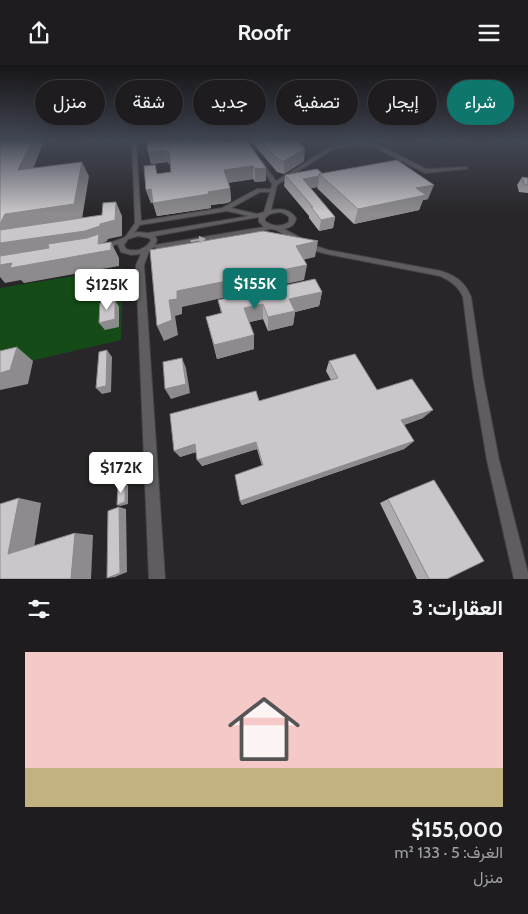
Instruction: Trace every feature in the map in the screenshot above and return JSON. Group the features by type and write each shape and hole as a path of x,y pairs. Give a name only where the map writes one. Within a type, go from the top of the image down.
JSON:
{"street":[{"path":"135,165 138,223 154,240 140,265"},
{"path":"262,165 275,183 273,194 266,213 262,217 262,222 327,252 442,274 452,277 464,287 478,377 494,460 522,579"},
{"path":"275,183 304,165"},
{"path":"413,165 425,171 466,168"},
{"path":"123,250 121,245 138,223 226,209 259,190 273,194 281,211"},
{"path":"226,209 257,216"},
{"path":"292,223 285,227 151,248 133,253 123,250 94,249 126,238 281,211 290,215 293,219 292,223 306,243"},
{"path":"279,238 291,235"},
{"path":"151,248 184,253"},
{"path":"133,253 140,265 157,579"}],"green space":[{"path":"123,268 121,340 0,368 0,288"}],"building":[{"path":"0,165 20,165 18,170 58,165 81,165 74,204 5,214 0,224"},
{"path":"155,165 157,174 171,172 170,165 264,165 266,168 255,169 253,166 224,170 230,188 208,192 209,194 153,203 151,189 146,190 144,166"},
{"path":"369,165 404,165 434,185 416,188 426,195 358,209 319,174"},
{"path":"317,169 322,173 319,176 303,179 335,217 321,220 311,207 313,207 285,175"},
{"path":"522,177 528,178 528,185 524,184"},
{"path":"116,202 115,220 100,224 100,226 85,231 0,243 0,230 102,215 103,203"},
{"path":"263,231 318,241 296,246 307,265 177,291 177,299 169,300 172,320 157,326 150,250"},
{"path":"99,234 98,244 111,242 111,250 10,268 12,263 0,265 0,256 49,248 48,244 87,238"},
{"path":"315,279 322,292 289,299 295,311 268,317 263,304 244,308 254,335 214,345 206,317 222,313 218,300"},
{"path":"115,300 115,319 99,323 100,303"},
{"path":"17,347 10,370 0,373 0,351"},
{"path":"107,350 106,386 96,388 99,352"},
{"path":"355,354 377,390 412,379 433,410 401,420 414,441 240,501 235,475 263,465 256,442 197,460 195,444 174,451 170,414 256,391 259,401 338,378 329,361"},
{"path":"182,358 186,384 165,389 163,362"},
{"path":"434,480 484,561 447,579 429,579 388,499"},
{"path":"125,483 125,502 117,505 118,486"},
{"path":"19,498 8,554 75,533 71,579 0,579 0,504"},
{"path":"119,507 120,573 107,578 108,511"}]}
